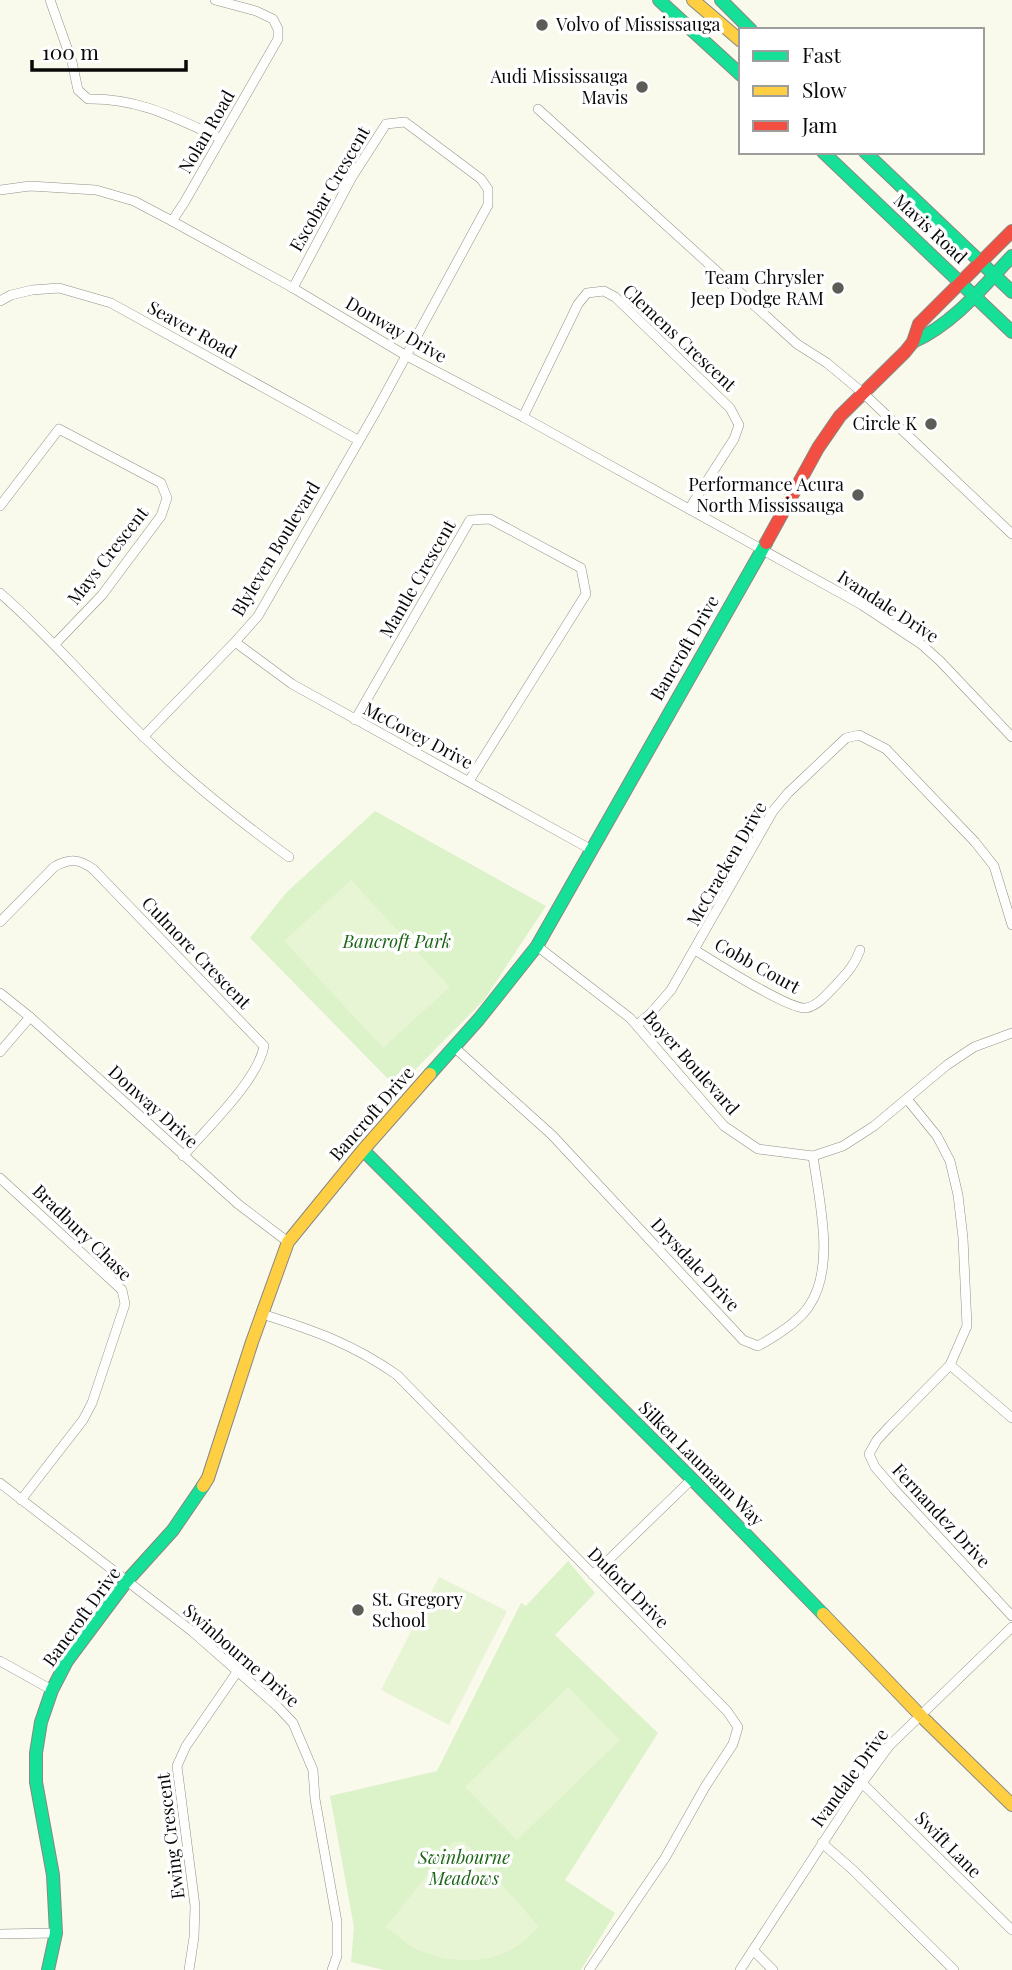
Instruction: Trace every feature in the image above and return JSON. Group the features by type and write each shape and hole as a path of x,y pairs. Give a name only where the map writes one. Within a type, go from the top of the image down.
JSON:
{"main road":[{"path":"659,0 739,73"},
{"path":"693,0 739,39"},
{"path":"721,0 749,28"},
{"name":"Mavis Road","path":"825,154 1012,332"},
{"name":"Mavis Road","path":"867,154 1012,292"},
{"name":"Bancroft Drive","path":"48,1970 56,1933 53,1875 36,1782 36,1753 41,1722 52,1690 67,1661 126,1582 173,1530 208,1478 288,1242 363,1150 456,1048 537,946 818,448 840,416 913,342 919,324 1012,231"},
{"name":"Bancroft Drive","path":"913,342 930,336 1012,256"},
{"name":"Silken Laumann Way","path":"363,1150 692,1479 921,1716 1012,1805"}],"street":[{"path":"50,0 72,62 78,90 88,99 146,105 220,138"},
{"name":"Nolan Road","path":"172,221 278,39 274,19 215,0"},
{"path":"538,109 797,344 827,363 863,393 1012,534"},
{"name":"Escobar Crescent","path":"293,288 352,177 386,124 405,122 481,179 488,189 488,205 405,355"},
{"name":"Donway Drive","path":"0,190 30,186 96,190 134,201 293,288 405,355 763,549"},
{"name":"Seaver Road","path":"0,301 32,290 59,288 111,303 358,440"},
{"name":"Clemens Crescent","path":"523,417 578,304 587,293 604,291 615,297 730,408 739,425 734,439 689,509"},
{"name":"Blyleven Boulevard","path":"143,737 258,616 358,440 376,414 405,355"},
{"name":"Mays Crescent","path":"0,506 59,429 160,483 167,498 160,516 102,595 55,644"},
{"name":"Mantle Crescent","path":"355,720 470,520 490,519 581,568 586,594 469,781"},
{"name":"Ivandale Drive","path":"763,549 862,605 920,644 940,661 1012,737"},
{"path":"0,593 55,644 143,737 231,815 289,857"},
{"name":"McCovey Drive","path":"235,642 292,684 590,849"},
{"name":"McCracken Drive","path":"637,1025 671,990 773,811 788,793 846,738 859,734 886,749 975,842 994,866 1012,925"},
{"name":"Culmore Crescent","path":"0,922 54,867 65,861 79,860 93,869 264,1046 254,1073 183,1156"},
{"name":"Boyer Boulevard","path":"537,946 637,1025 724,1126 758,1149 813,1156 843,1146 874,1126 947,1065 974,1047 1012,1033"},
{"name":"Cobb Court","path":"695,950 783,1001 806,1008 816,1004 841,979 857,961 860,950"},
{"name":"Donway Drive","path":"0,993 238,1204 288,1242"},
{"path":"0,1052 30,1017"},
{"name":"Drysdale Drive","path":"456,1048 552,1135 743,1340 758,1346 776,1336 809,1307 820,1282 824,1254 813,1156"},
{"name":"Fernandez Drive","path":"907,1100 937,1136 950,1161 958,1195 963,1238 967,1326 950,1365 877,1440 869,1454 875,1467 894,1489 1012,1616"},
{"name":"Bradbury Chase","path":"0,1178 122,1290 125,1304 92,1403 83,1420 21,1500"},
{"name":"Duford Drive","path":"262,1314 339,1340 371,1357 397,1376 727,1711 738,1727 733,1744 665,1858 589,1970"},
{"path":"950,1365 1012,1418"},
{"path":"593,1575 692,1479"},
{"name":"Swinbourne Drive","path":"0,1483 193,1632 293,1723 313,1770 315,1799 337,1923 337,1956 332,1970"},
{"name":"Ivandale Drive","path":"740,1970 889,1746 1012,1627"},
{"path":"0,1661 52,1690"},
{"name":"Ewing Crescent","path":"189,1970 195,1906 177,1766 186,1746 237,1672"},
{"name":"Swift Lane","path":"862,1783 1012,1930"},
{"path":"822,1843 954,1970"},
{"path":"0,1934 56,1933"},
{"path":"753,1950 773,1970"}],"green space":[{"name":"Bancroft Park","path":"375,811 546,906 484,1000 397,1088 250,938 286,893"},
{"path":"351,880 450,987 383,1048 284,941"},
{"name":"Swinbourne Meadows","path":"568,1561 595,1593 555,1635 658,1733 565,1880 615,1913 581,1970 384,1970 351,1962 354,1927 330,1796 437,1771 521,1603 526,1606"},
{"path":"439,1577 507,1611 449,1725 381,1690"},
{"path":"568,1687 620,1740 517,1840 465,1787"},
{"path":"453,1842 465,1842 539,1927 524,1941 503,1954 479,1960 442,1958 414,1948 386,1927"}],"traffic: fast":[{"path":"659,0 739,73"},
{"path":"721,0 749,28"},
{"path":"825,154 1012,332"},
{"path":"867,154 1012,292"},
{"path":"913,342 954,315 1012,256"},
{"path":"430,1074 479,1019 537,946 766,543"},
{"path":"363,1150 823,1614"},
{"path":"48,1970 56,1933 53,1875 36,1782 36,1753 41,1722 52,1690 67,1661 126,1582 173,1530 203,1486"}],"traffic: slow":[{"path":"693,0 739,39"},
{"path":"203,1486 288,1242 363,1150 430,1074"},
{"path":"823,1614 1012,1805"}],"traffic: jam":[{"path":"766,543 818,448 840,416 905,352 913,342 919,324 1012,231"}],"place":[{"name":"Volvo of Mississauga","path":"542,25"},
{"name":"Audi Mississauga Mavis","path":"642,87"},
{"name":"Team Chrysler Jeep Dodge RAM","path":"838,288"},
{"name":"Circle K","path":"931,424"},
{"name":"Performance Acura North Mississauga","path":"858,495"},
{"name":"St. Gregory School","path":"358,1610"}]}
